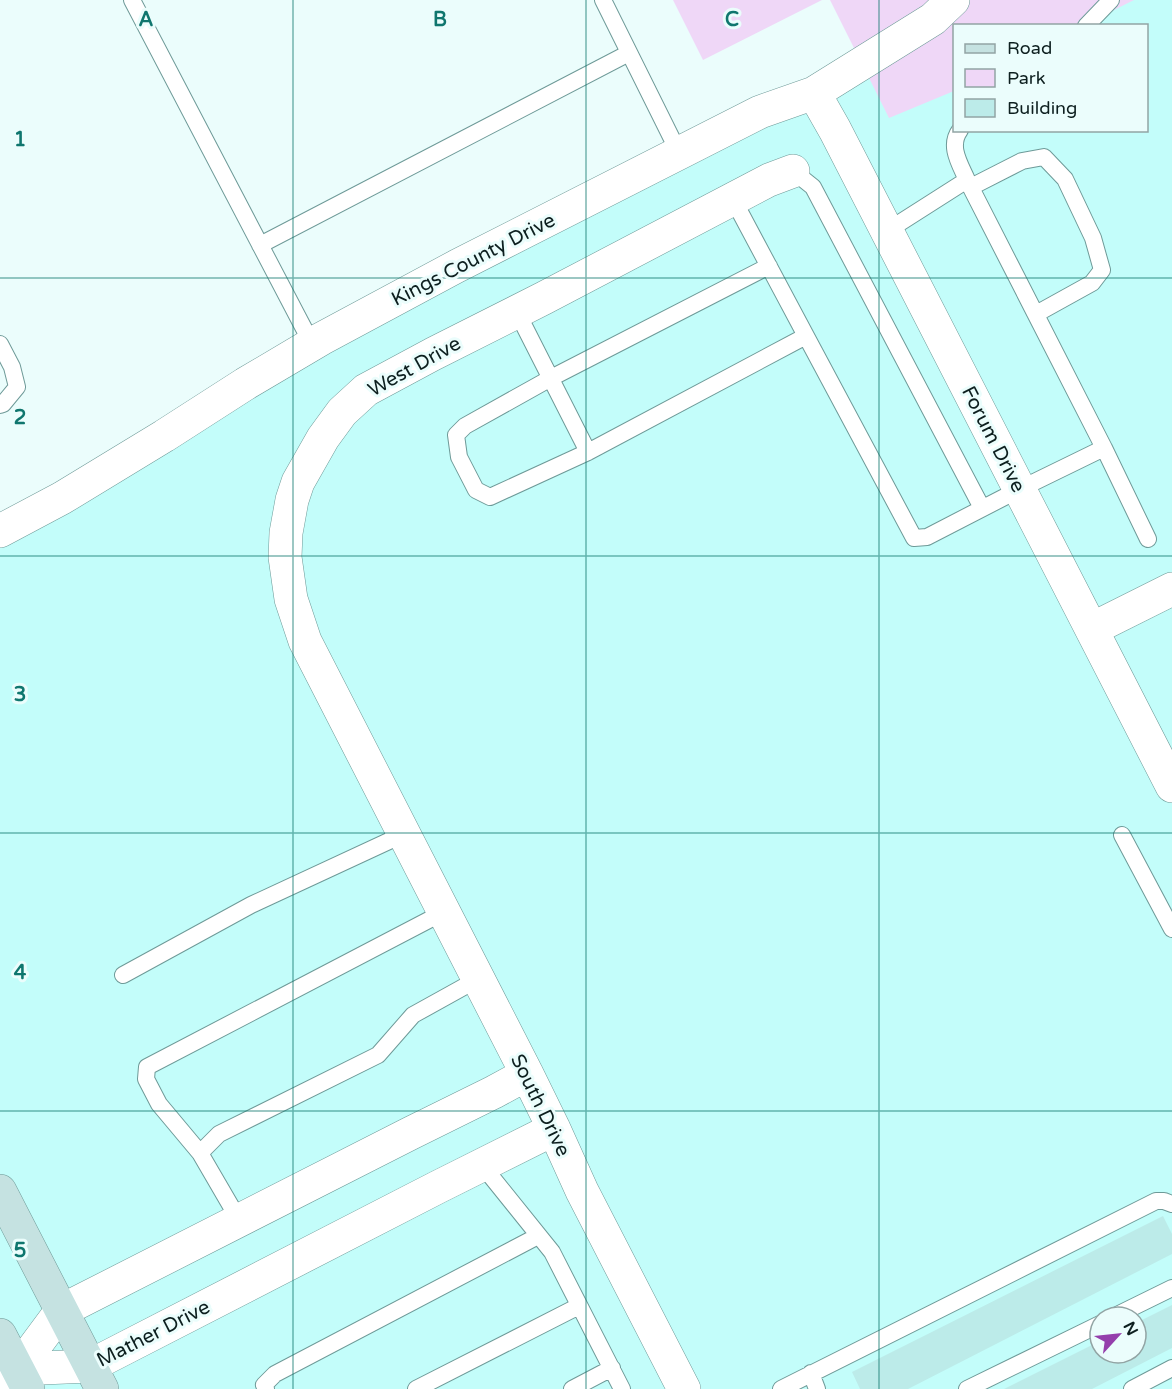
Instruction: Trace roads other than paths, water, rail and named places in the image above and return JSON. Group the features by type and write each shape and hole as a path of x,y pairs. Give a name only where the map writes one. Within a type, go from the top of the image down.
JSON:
{"main road":[{"path":"0,1191 96,1378"},
{"path":"0,1335 15,1379"}],"street":[{"name":"Kings County Drive","path":"0,531 62,498 312,344 457,266 760,111 814,93 933,19 953,0"},
{"name":"Forum Drive","path":"814,93 1172,786"},
{"name":"West Drive","path":"400,827 305,640 291,599 285,557 286,534 292,500 297,482 323,438 342,412 366,390 769,180 793,171"},
{"path":"1092,629 1172,589"},
{"name":"South Drive","path":"400,827 527,1074 582,1191 684,1389"},
{"path":"15,1379 61,1311 527,1074"},
{"name":"Mather Drive","path":"15,1379 96,1378 482,1165 554,1129"}],"lane":[{"path":"132,0 312,344"},
{"path":"603,0 679,153"},
{"path":"1088,24 1111,0"},
{"path":"260,245 629,53"},
{"path":"958,132 954,137 954,147 969,183 1104,447 1148,539"},
{"path":"886,231 969,183 1022,161 1044,157 1065,179 1093,238 1102,270 1092,283 1036,314"},
{"path":"793,171 813,187 982,508"},
{"path":"733,199 914,538 927,537 1104,447"},
{"path":"769,267 551,378 465,426 456,435 459,458 476,490 490,497 588,452 806,336"},
{"path":"517,312 588,452"},
{"path":"0,344 12,367 16,387 0,405"},
{"path":"123,975 400,827"},
{"path":"1122,835 1172,930"},
{"path":"239,1220 200,1153 159,1104 146,1079 147,1067 444,912"},
{"path":"200,1153 219,1134 378,1055 413,1015 478,979"},
{"path":"482,1165 552,1252 622,1389"},
{"path":"781,1389 814,1381 1156,1202 1172,1204"},
{"path":"266,1389 264,1385 275,1374 538,1236"},
{"path":"1137,1305 1172,1288"},
{"path":"416,1389 579,1305"},
{"path":"967,1389 1088,1329"},
{"path":"572,1389 612,1368"},
{"path":"1132,1389 1172,1368"}]}
